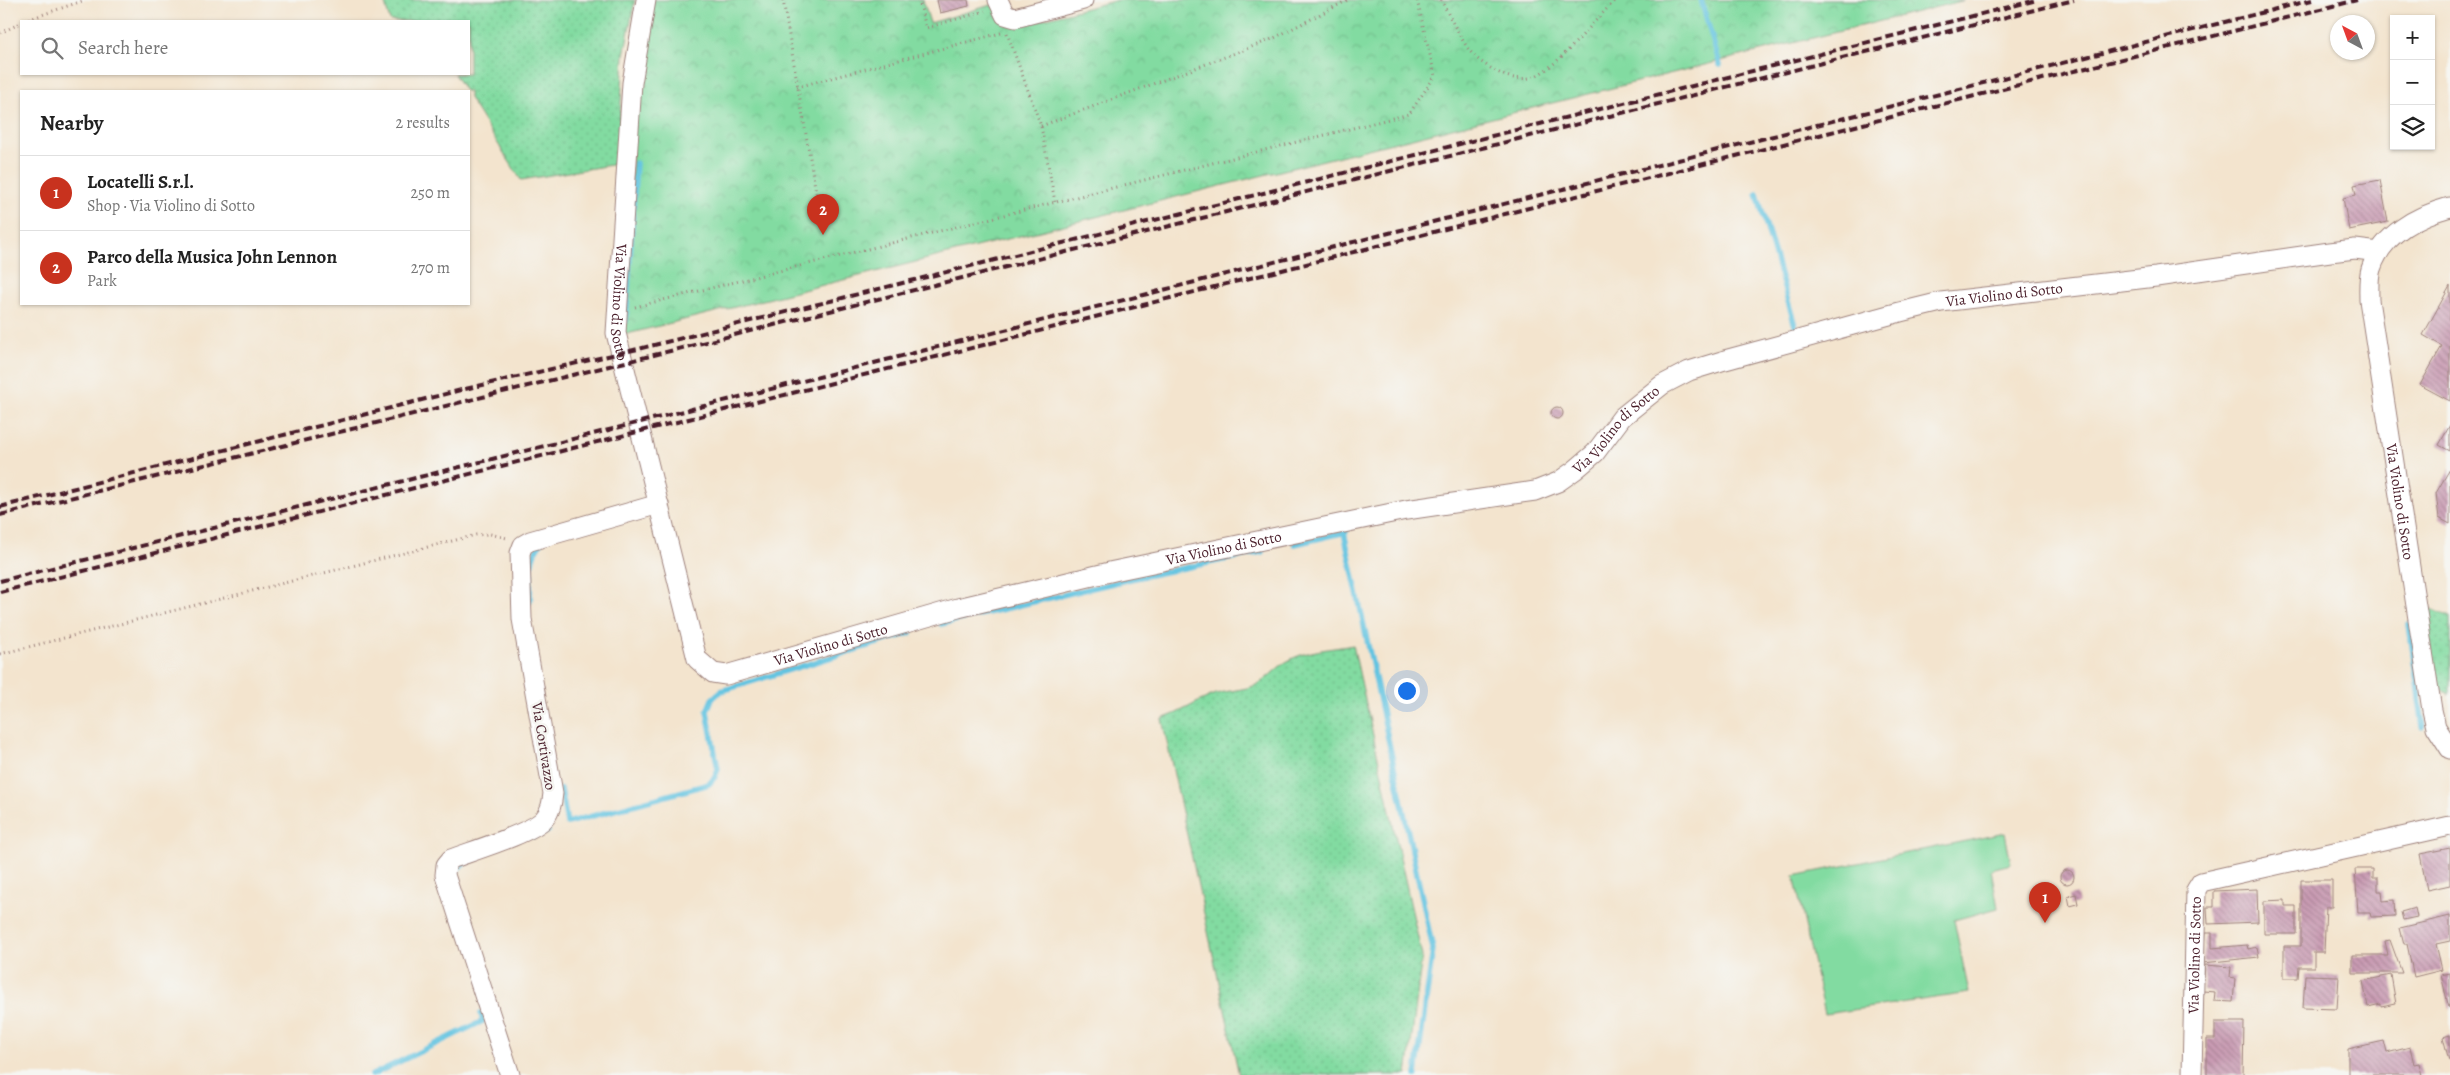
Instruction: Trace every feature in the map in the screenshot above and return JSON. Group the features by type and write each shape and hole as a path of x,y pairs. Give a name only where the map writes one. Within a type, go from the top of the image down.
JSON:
{"street":[{"name":"Via Violino di Sotto","path":"646,0 631,92 616,333 697,659 713,673 726,675 939,613 1114,571 1406,510 1535,491 1558,482 1575,470 1595,453 1622,418 1636,404 1662,385 1689,371 1908,310 1941,302 2156,277 2338,251 2361,249 2379,252"},
{"path":"1005,14 1083,0"},
{"name":"Via Violino di Sotto","path":"2450,207 2416,218 2400,229 2379,252 2371,269 2369,300 2432,710 2436,727 2450,749"},
{"path":"523,545 530,541 660,504"},
{"name":"Via Cortivazzo","path":"510,1075 445,875 446,865 451,860 532,828 544,819 552,805 553,793 522,619 520,553 523,545"},
{"name":"Via Violino di Sotto","path":"2192,1075 2196,890 2201,882 2450,826"}],"path":[{"path":"29,20 85,0"},
{"path":"783,0 820,216"},
{"path":"919,0 926,28 1005,14"},
{"path":"1041,126 1270,40 1348,0"},
{"path":"641,304 1409,114 1435,76 1417,0"},
{"path":"1441,0 1467,47 1476,58 1502,75 1515,79 1529,78 1553,64 1616,0"},
{"path":"797,87 1005,14"},
{"path":"1005,14 1041,126 1055,202"},
{"path":"0,33 20,23"},
{"path":"0,654 476,535 490,534 523,545"}],"green space":[{"path":"384,0 635,0 624,55 617,164 521,180 470,100 470,90 464,90 455,75 470,75 470,20 390,20"},
{"path":"652,0 923,0 930,23 991,5 1020,25 1118,0 1965,0 623,335 636,89"},
{"path":"2423,605 2450,617 2450,694 2441,690 2438,683"},
{"path":"1353,645 1422,956 1407,1075 1239,1075 1162,719 1216,694 1256,685 1293,658 1319,650"},
{"path":"2005,833 2011,864 1991,869 1998,908 1954,920 1969,993 1825,1014 1794,876"}],"building":[{"path":"937,0 968,0 969,6 940,13"},
{"path":"2380,180 2388,222 2349,230 2343,198 2356,195 2354,185"},
{"path":"2450,286 2450,401 2420,385 2442,346 2423,335"},
{"path":"1557,407 1563,413 1557,419 1551,413"},
{"path":"2450,425 2450,451 2439,445"},
{"path":"2450,469 2450,524 2439,518 2436,493"},
{"path":"2450,848 2450,885 2427,890 2420,854"},
{"path":"2355,869 2373,869 2373,878 2378,878 2378,891 2382,891 2383,901 2394,900 2395,916 2371,917 2370,913 2358,913"},
{"path":"2067,870 2072,872 2074,877 2072,882 2067,884 2062,882 2060,877 2062,872"},
{"path":"2301,880 2332,880 2332,907 2326,907 2324,952 2314,952 2314,967 2299,967 2298,978 2284,978 2284,946 2301,946"},
{"path":"2257,889 2258,922 2208,924 2207,907 2214,907 2214,891"},
{"path":"2076,894 2078,904 2070,906 2068,896"},
{"path":"2285,900 2285,906 2296,906 2296,934 2264,934 2264,901"},
{"path":"2415,908 2417,917 2403,920 2401,912"},
{"path":"2450,916 2450,941 2436,944 2442,970 2414,977 2407,944 2404,944 2400,928"},
{"path":"2205,933 2212,933 2212,948 2247,945 2248,949 2257,947 2259,957 2203,963"},
{"path":"2390,940 2402,973 2352,973 2352,955 2388,955 2385,941"},
{"path":"2205,965 2231,967 2230,977 2235,978 2233,1002 2214,1001 2215,992 2203,991"},
{"path":"2450,973 2450,1008 2449,1008 2441,975"},
{"path":"2305,975 2339,976 2337,1009 2303,1008"},
{"path":"2391,975 2396,1004 2381,1007 2381,1004 2368,1007 2363,981"},
{"path":"2215,1022 2244,1022 2243,1075 2207,1075 2207,1039 2215,1039"},
{"path":"2450,1035 2450,1061 2449,1061 2443,1037"},
{"path":"2384,1041 2387,1053 2410,1047 2414,1064 2419,1063 2422,1075 2348,1075 2348,1049"}],"waterway":[{"path":"1701,0 1720,65"},
{"path":"626,321 636,163"},
{"path":"1757,194 1798,336"},
{"path":"1344,532 1433,949 1416,1075"},
{"path":"1295,544 1346,532"},
{"path":"530,600 532,563 540,544"},
{"path":"941,624 1130,579 1262,552"},
{"path":"2409,624 2423,727"},
{"path":"561,789 567,823 709,784 715,777 718,769 707,711 712,699 721,691 910,633"},
{"path":"533,836 548,831"},
{"path":"453,879 453,873 464,863"},
{"path":"372,1075 483,1021 481,1014"}],"railway":[{"path":"0,507 465,389 638,349 2037,0"},
{"path":"0,515 642,358 2074,0"},
{"path":"0,581 593,434 2312,0"},
{"path":"0,592 2357,0"}],"place":[{"name":"Parco della Musica John Lennon","path":"823,235"},
{"name":"Locatelli S.r.l.","path":"2045,923"}]}
